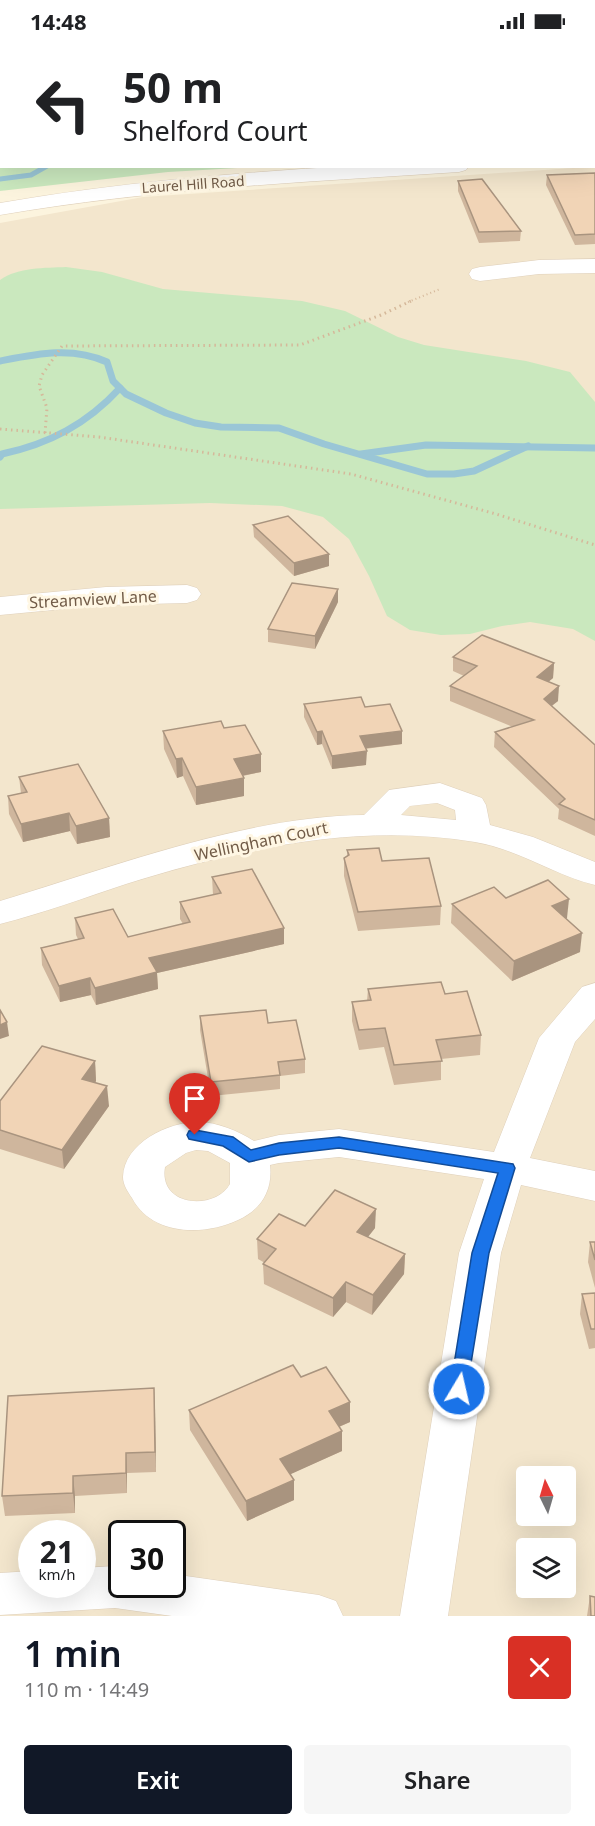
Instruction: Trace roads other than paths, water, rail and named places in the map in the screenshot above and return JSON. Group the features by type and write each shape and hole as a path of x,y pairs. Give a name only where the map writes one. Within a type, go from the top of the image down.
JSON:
{"street":[{"name":"Laurel Hill Road","path":"0,209 73,196 158,186 429,168"},
{"path":"480,274 539,267 595,266"},
{"name":"Streamview Lane","path":"0,606 106,596 187,594"},
{"name":"Wellingham Court","path":"0,913 224,845 316,827 375,823 475,832 541,850 595,875"},
{"path":"424,1616 480,1253 507,1168 558,1038 595,995"},
{"path":"249,1156 279,1149 339,1143 507,1168 595,1186"},
{"path":"0,1594 115,1587 319,1616"}],"waterway":[{"path":"0,179 31,175 43,168"},
{"path":"0,361 54,353 81,354 107,362 113,381 120,388"},
{"path":"0,457 2,454 36,445 66,431 94,412 120,388"},
{"path":"120,388 126,394 166,413 195,423 221,427 279,428 324,444 427,474 474,471 526,447"},
{"path":"361,454 426,445 526,447"},
{"path":"526,447 595,448"}]}
